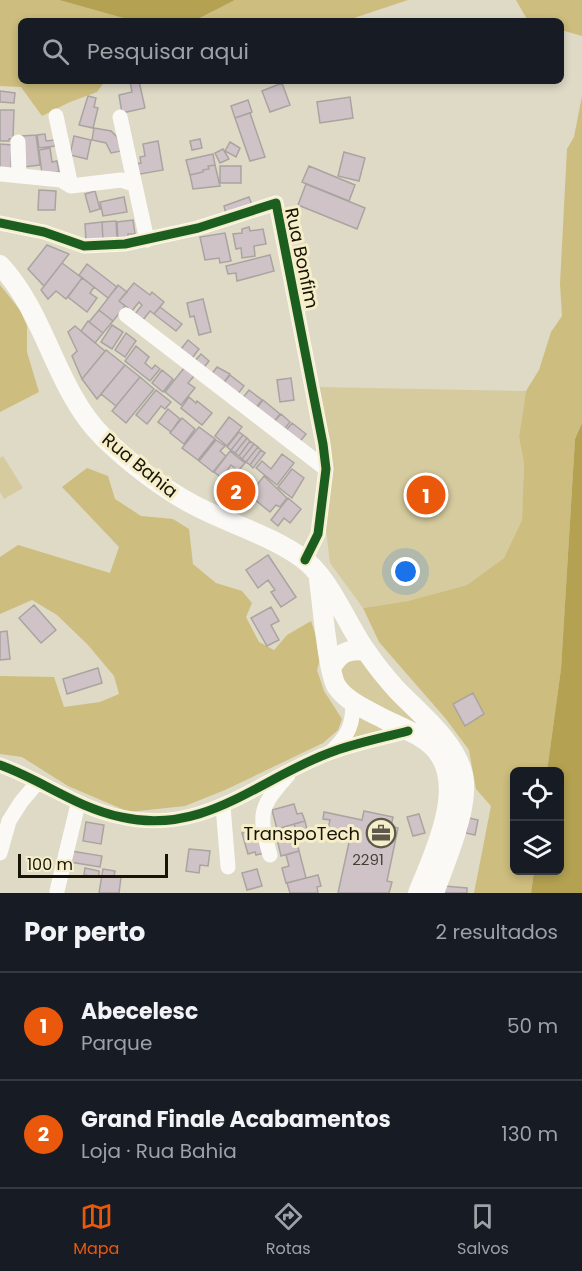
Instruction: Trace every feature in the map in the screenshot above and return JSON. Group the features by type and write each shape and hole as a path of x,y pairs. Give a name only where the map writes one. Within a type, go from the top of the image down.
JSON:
{"main road":[{"name":"Rua Bahia","path":"0,266 31,310 79,406 102,435 166,488 192,504 276,541 311,567 366,651 395,687 441,736 453,753 463,776 464,799 434,893"},
{"path":"311,567 336,687 353,701 428,742 440,754 447,771 449,796 446,819 418,893"},
{"path":"331,669 339,656 347,651 357,649 366,651"}],"street":[{"path":"56,116 71,186"},
{"path":"120,117 147,240"},
{"path":"18,142 19,176"},
{"path":"2,174 61,180 71,186 121,180 134,184"},
{"name":"Rua Bonfim","path":"0,223 44,232 84,246 125,244 198,228 276,203 326,469 318,534 311,567"},
{"path":"126,315 326,469"},
{"path":"329,753 345,738 351,726 353,701"},
{"path":"0,765 78,804 122,818 151,821 183,819 223,806 329,753 408,731"},
{"path":"270,855 261,819 263,808 292,770"},
{"path":"0,853 9,821 21,802 38,783"},
{"path":"57,891 78,804"},
{"path":"223,806 228,867"}],"shaded area":[{"path":"0,0 59,0 123,18 18,18 18,84 103,84 97,92 42,116 21,87 0,86"},
{"path":"59,0 235,0 200,18 123,18"},
{"path":"235,0 408,0 354,18 200,18"},
{"path":"516,0 582,0 582,36 564,31 564,18 526,18"},
{"path":"582,96 582,423 575,439 561,669 548,767 510,767 510,875 533,875 531,893 474,893 491,806 476,789 469,750 446,719 379,642 363,608 408,601 467,585 504,558 522,520 524,463 519,437 526,391 539,370 551,332 562,316 560,284 567,149 574,137"},
{"path":"0,285 20,310 27,326 27,352 39,392 0,412"},
{"path":"318,387 526,391 519,437 524,463 522,520 504,558 467,585 408,601 363,608 330,563"},
{"path":"582,423 582,893 531,893 533,875 564,875 564,767 548,767 561,669 575,439"},
{"path":"3,456 23,488 4,499 0,492 0,458"},
{"path":"87,468 108,476 115,499 141,516 173,519 189,529 193,564 216,583 242,591 252,603 246,617 259,642 274,650 287,635 311,621 319,645 320,659 317,670 324,691 342,719 338,730 323,743 225,790 185,806 129,812 68,786 22,757 0,754 0,676 54,677 64,707 100,702 119,694 114,676 88,645 57,615 32,600 0,614 0,557 18,545 110,573 119,547 62,487"},
{"path":"356,658 364,661 431,736 355,693 346,684 340,674 343,665"},
{"path":"359,713 390,728 349,743 358,725"}],"building":[{"path":"131,84 140,84 145,108 122,113 119,95 132,92"},
{"path":"282,84 290,105 270,112 262,91"},
{"path":"0,91 15,93 14,103 0,102"},
{"path":"88,96 96,98 94,107 98,108 93,128 79,125"},
{"path":"350,97 353,118 320,123 317,102"},
{"path":"248,100 252,112 235,118 231,106"},
{"path":"0,110 14,110 13,139 9,141 0,141"},
{"path":"250,113 265,157 250,161 235,118"},
{"path":"94,128 111,131 117,137 121,151 111,153 106,143 92,140"},
{"path":"45,134 46,141 55,140 55,146 39,148 37,135"},
{"path":"36,135 40,165 24,167 22,136"},
{"path":"74,136 91,140 87,159 70,155"},
{"path":"200,139 202,148 192,150 190,141"},
{"path":"158,141 163,170 135,175 133,164 141,163 140,157 145,156 143,144"},
{"path":"230,142 240,148 236,157 225,151"},
{"path":"0,144 12,145 11,169 0,169"},
{"path":"50,148 52,162 57,161 59,172 42,174 39,150"},
{"path":"223,149 229,159 220,163 215,153"},
{"path":"344,152 365,158 359,181 338,176"},
{"path":"213,154 215,165 208,166 209,169 203,172 190,175 186,160"},
{"path":"215,165 220,186 193,189 190,175 203,172 209,169 208,166"},
{"path":"220,166 241,166 241,183 220,183"},
{"path":"309,166 355,185 349,201 302,182"},
{"path":"306,184 365,208 357,229 298,205"},
{"path":"39,190 56,191 55,210 38,210"},
{"path":"95,191 100,209 90,212 85,194"},
{"path":"124,197 127,212 103,216 100,202"},
{"path":"249,197 252,205 226,214 224,206"},
{"path":"133,220 135,234 128,234 128,238 118,239 117,222"},
{"path":"116,221 117,239 103,240 102,222"},
{"path":"102,222 103,240 86,241 85,224"},
{"path":"249,227 250,231 263,229 266,244 254,246 255,256 242,258 241,248 236,249 233,234 242,233 242,229"},
{"path":"225,233 231,261 220,263 219,258 205,260 200,237"},
{"path":"47,245 69,254 44,286 28,269"},
{"path":"270,255 274,271 237,281 236,273 228,274 226,266"},
{"path":"62,263 82,278 66,299 56,291 48,299 41,290"},
{"path":"87,264 117,287 108,298 79,275"},
{"path":"82,278 94,287 90,293 97,298 87,312 68,297"},
{"path":"134,283 150,295 152,292 164,302 154,314 150,311 143,320 135,314 142,305 139,302 132,311 119,301"},
{"path":"118,285 127,292 119,301 125,306 113,321 99,310"},
{"path":"203,299 211,332 199,335 194,316 190,317 187,303"},
{"path":"160,307 182,324 176,331 154,314"},
{"path":"99,310 113,321 103,333 89,322"},
{"path":"88,321 103,333 95,343 81,331"},
{"path":"112,325 123,332 112,349 101,342"},
{"path":"75,326 105,351 82,379 72,356 77,351 68,332"},
{"path":"126,333 136,341 125,357 115,350"},
{"path":"188,340 199,349 189,362 178,353"},
{"path":"136,346 149,357 145,363 152,369 155,365 160,369 150,381 125,361"},
{"path":"106,350 125,365 97,399 82,379"},
{"path":"201,354 209,361 202,370 193,363"},
{"path":"125,365 140,377 116,406 101,394"},
{"path":"217,367 230,374 222,385 211,375"},
{"path":"184,368 194,376 188,383 195,388 181,405 165,392"},
{"path":"162,370 173,379 163,392 152,383"},
{"path":"230,375 244,386 237,395 223,384"},
{"path":"140,377 154,389 126,423 112,411"},
{"path":"291,378 294,400 280,402 277,380"},
{"path":"156,390 171,402 165,409 161,406 147,424 136,415"},
{"path":"249,390 262,400 254,410 241,400"},
{"path":"189,397 212,413 202,425 181,408"},
{"path":"263,400 280,414 272,424 255,410"},
{"path":"168,409 180,419 171,432 158,422"},
{"path":"281,414 290,422 283,431 273,423"},
{"path":"229,417 242,427 227,446 215,436"},
{"path":"182,418 195,429 184,444 170,433"},
{"path":"292,423 306,434 298,444 284,433"},
{"path":"199,427 215,439 198,460 182,448"},
{"path":"239,432 243,435 231,450 227,447"},
{"path":"243,435 247,438 235,453 231,450"},
{"path":"247,438 250,441 239,456 235,453"},
{"path":"216,440 225,446 220,451 226,456 213,472 199,461"},
{"path":"250,441 254,444 242,459 239,456"},
{"path":"254,444 258,447 246,462 242,459"},
{"path":"258,447 261,450 250,465 246,462"},
{"path":"261,450 265,453 253,468 250,465"},
{"path":"230,451 245,463 238,471 231,465 222,478 214,472"},
{"path":"282,454 294,463 277,485 256,468 262,461 271,469"},
{"path":"292,469 304,478 292,498 278,487"},
{"path":"240,471 255,482 241,500 226,489"},
{"path":"264,476 287,498 280,507 276,505 270,512 249,495"},
{"path":"288,498 301,509 290,523 284,518 278,526 271,520"},
{"path":"268,555 296,597 281,607 271,592 275,590 268,580 258,588 246,570"},
{"path":"34,605 56,630 41,643 19,618"},
{"path":"271,607 279,621 271,625 279,640 267,646 251,618"},
{"path":"7,631 10,659 0,660 0,632"},
{"path":"98,668 102,683 67,694 63,679"},
{"path":"473,693 484,714 465,726 453,704"},
{"path":"294,804 297,814 302,813 305,821 277,829 272,810"},
{"path":"364,811 393,817 391,826 398,828 387,881 392,882 389,893 338,893 350,838 327,833 330,820 323,819 324,812 362,820"},
{"path":"419,814 425,833 413,836 407,817"},
{"path":"469,818 478,820 475,835 466,833"},
{"path":"305,821 309,838 299,840 294,824"},
{"path":"86,822 104,825 101,844 83,841"},
{"path":"258,829 264,853 248,854 242,833"},
{"path":"294,830 299,851 281,856 276,835"},
{"path":"189,849 210,851 208,866 200,865 199,873 186,871"},
{"path":"71,851 102,856 100,867 70,862"},
{"path":"299,851 306,878 286,883 282,868 289,866 286,855"},
{"path":"85,868 99,871 99,877 84,875"},
{"path":"103,869 115,871 114,876 121,877 119,893 99,893"},
{"path":"257,869 262,886 247,890 242,873"},
{"path":"318,875 321,886 317,887 318,893 290,893 287,883"},
{"path":"444,886 467,888 467,893 444,893"}],"cycle path":[{"path":"0,223 44,232 84,246 125,244 198,228 276,203 326,469 318,534 305,560"},
{"path":"0,765 104,813 151,821 178,819 229,802 329,753 408,731"}],"place":[{"name":"Grand Finale Acabamentos","path":"236,491"},
{"name":"Abecelesc","path":"426,495"},
{"name":"TranspoTech","path":"381,833"}]}
